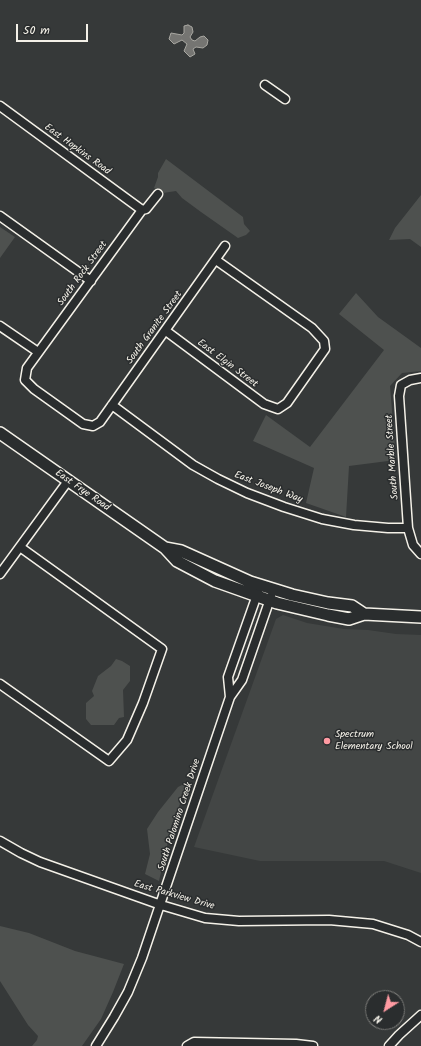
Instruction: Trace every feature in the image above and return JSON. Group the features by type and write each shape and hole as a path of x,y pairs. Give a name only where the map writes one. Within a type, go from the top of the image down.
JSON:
{"street":[{"path":"265,85 285,99"},
{"name":"East Hopkins Road","path":"0,106 142,210"},
{"name":"South Rock Street","path":"100,422 93,426 83,424 34,389 25,380 27,368 142,210 146,209 158,194"},
{"path":"0,216 90,281"},
{"name":"South Granite Street","path":"100,422 225,246"},
{"name":"East Elgin Street","path":"166,331 264,404 278,409 287,403 325,349 324,341 312,328 216,260"},
{"path":"0,326 38,352"},
{"name":"South Marble Street","path":"408,528 399,396 401,385 410,380 421,378"},
{"name":"East Joseph Way","path":"112,405 193,465 247,493 322,519 381,528 408,528"},
{"name":"East Frye Road","path":"0,433 165,548 177,561 194,571 215,581 263,599 306,611 349,618 364,614"},
{"path":"0,574 68,481"},
{"path":"408,528 413,545 421,554"},
{"path":"0,684 109,761 126,740 143,703 162,649 20,547"},
{"name":"East Frye Road","path":"165,548 181,551 215,568 266,588 328,603 352,606 364,614"},
{"name":"South Palomino Creek Drive","path":"96,1046 128,992 142,958 230,698 242,680 266,588"},
{"name":"South Palomino Creek Drive","path":"230,698 228,677 263,599 266,588"},
{"path":"364,614 421,617"},
{"name":"East Parkview Drive","path":"0,841 20,853 40,862 161,905 205,918 239,922 329,920 373,924 408,935 421,942"},
{"path":"388,1046 421,1015"},
{"path":"188,1045 194,1042 296,1044 313,1046"}],"shaded area":[{"path":"188,25 192,27 193,32 190,37 192,40 195,41 204,36 208,40 207,45 203,48 196,47 193,49 195,54 190,57 184,51 187,44 182,40 174,44 169,39 171,33 182,35 184,33 184,26"},
{"path":"166,159 243,217 244,224 250,231 246,235 238,238 182,198 176,191 163,193 154,188 158,173"},
{"path":"421,195 421,247 410,239 389,240 395,228"},
{"path":"0,227 15,237 0,258"},
{"path":"356,293 378,317 421,348 421,371 402,373 390,386 396,460 349,466 346,517 306,503 314,468 253,441 266,415 310,447 384,350 339,314"},
{"name":"Spectrum Elementary School","path":"283,615 307,623 344,629 421,635 421,873 384,861 260,861 194,847 276,619"},
{"path":"116,659 130,666 130,681 123,690 124,717 119,718 114,725 91,725 86,719 86,703 94,696 92,691 98,676 111,666"},
{"path":"188,782 171,828 159,881 145,874 150,854 147,829 158,812 178,787"},
{"path":"0,926 29,933 75,951 124,964 101,1019 82,1046 32,1046 37,1040 38,1036 28,1025 0,981"}],"place":[{"name":"Spectrum Elementary School","path":"327,741"}]}
